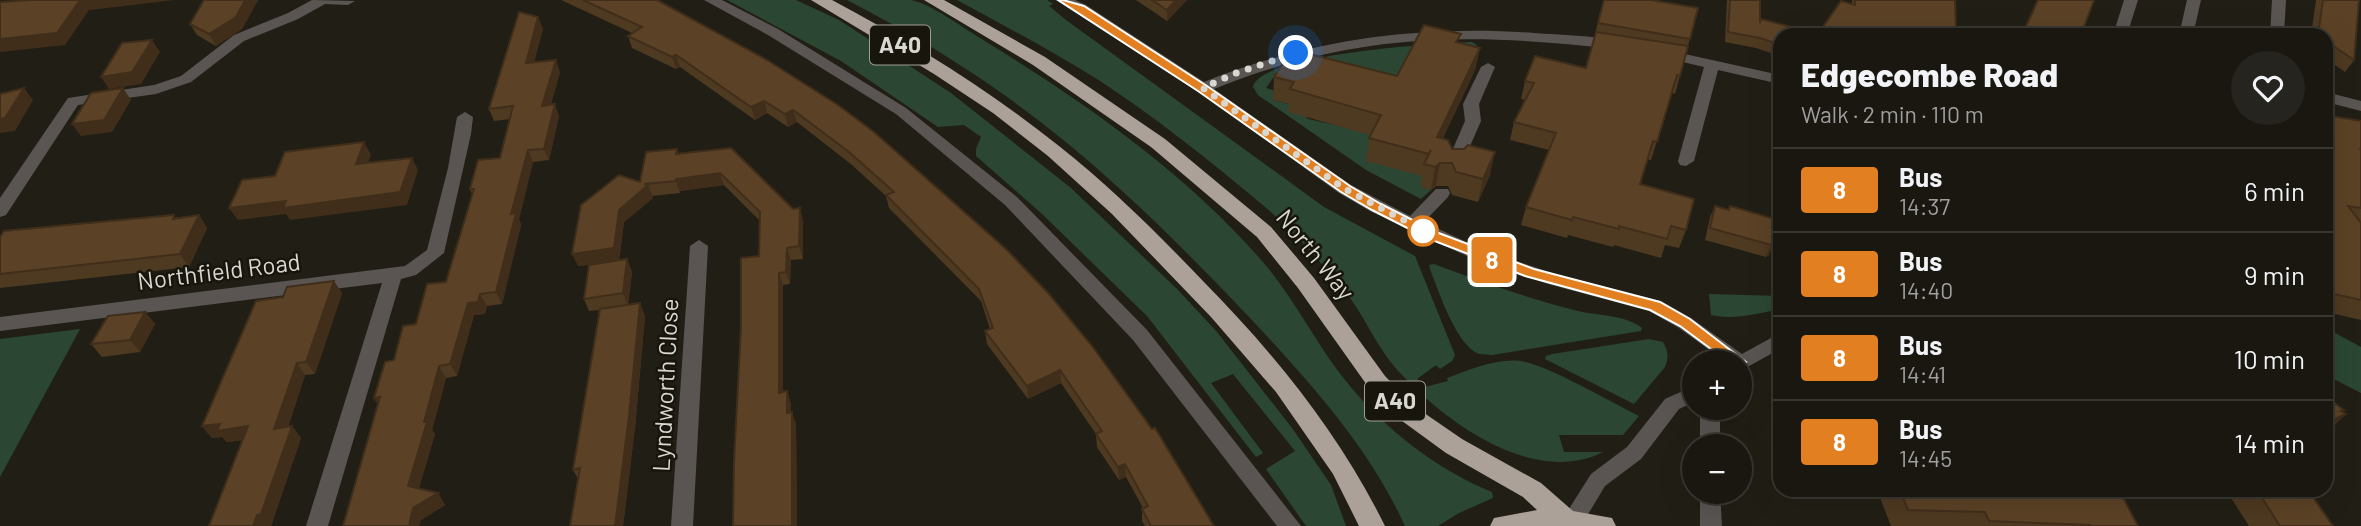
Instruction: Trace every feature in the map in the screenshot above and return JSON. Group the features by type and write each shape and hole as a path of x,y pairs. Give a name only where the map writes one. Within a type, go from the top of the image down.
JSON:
{"highway":[{"name":"A40","path":"819,0 941,71 1053,151 1162,251 1263,359 1330,448 1372,526"},
{"name":"North Way","path":"932,0 1040,61 1158,143 1264,232 1306,283 1377,382 1406,412 1474,458 1532,490 1569,519"},
{"path":"1503,526 1532,520 1569,519 1603,526"}],"street":[{"path":"0,211 73,101 156,89 186,79 239,38 293,16 322,0 348,1"},
{"path":"711,0 774,32 901,111 1011,201 1140,335 1241,468 1290,526"},
{"path":"1063,0 1084,4 1345,189 1412,225 1475,253 1530,273 1655,306 1685,323 1722,350"},
{"path":"2122,28 2131,0"},
{"path":"2188,28 2194,0"},
{"path":"2277,28 2279,0"},
{"path":"1203,88 1236,73 1296,53 1379,37 1512,35 1627,47"},
{"path":"1650,51 1773,78"},
{"path":"1686,161 1712,63"},
{"path":"1454,165 1473,121 1471,104 1488,66"},
{"path":"2333,99 2361,106"},
{"name":"Northfield Road","path":"0,324 411,271 435,253 453,174 462,151 465,117"},
{"path":"1412,225 1442,193"},
{"name":"Lyndworth Close","path":"682,526 699,246"},
{"path":"317,526 393,275"},
{"path":"1752,356 1773,344"},
{"path":"1569,519 1598,480 1634,453 1672,404 1682,399"},
{"path":"1710,504 1711,526"}],"green space":[{"path":"727,0 796,0 839,20 951,93 1071,188 1177,289 1217,332 1292,428 1331,485 1346,526 1306,526 1266,469 1295,451 1233,374 1211,383 1263,453 1256,457 1147,316 1041,213 976,156 981,137 964,125 938,127 841,61"},
{"path":"847,0 911,0 928,6 1057,87 1133,142 1205,202 1268,268 1338,371 1379,417 1433,461 1492,492 1493,498 1438,526 1405,526 1374,469 1336,416 1227,294 1132,200 1083,156 1008,97 929,46"},
{"path":"957,0 1047,0 1053,4 1049,6 1066,20 1324,207 1415,256 1455,355 1452,361 1440,369 1436,365 1417,379 1425,387 1448,381 1447,378 1483,365 1521,361 1562,376 1639,416 1623,435 1559,435 1564,452 1603,452 1575,461 1546,461 1517,454 1488,442 1435,406 1393,365 1344,290 1306,246 1264,206 1184,141 1121,95 1029,39"},
{"path":"1472,42 1477,45 1475,47 1401,84 1275,75 1266,88 1278,92 1273,100 1292,105 1308,119 1379,135 1425,177 1431,190 1421,199 1366,170 1258,95 1253,87 1263,76 1285,66 1316,59 1352,52"},
{"path":"1434,264 1538,300 1627,320 1642,328 1641,331 1492,355 1479,354 1463,340 1449,317 1430,269 1429,265"},
{"path":"1709,294 1773,296 1773,310 1737,317 1711,315"},
{"path":"80,329 0,477 0,339"},
{"path":"2333,332 2361,347 2361,393 2333,379"},
{"path":"1649,339 1663,342 1667,360 1665,367 1634,404 1545,359 1552,354"}],"building":[{"path":"80,0 57,33 0,39 0,2"},
{"path":"204,0 245,0 236,17 209,34 190,24"},
{"path":"583,0 657,0 767,60 838,105 874,132 1006,249 1049,294 1092,346 1152,429 1155,428 1214,526 1151,526 1142,509 1148,506 1125,464 1118,467 1096,434 1102,431 1060,370 1027,386 985,331 993,328 979,289 886,195 894,192 849,152 793,110 785,114 764,101 751,107 676,55 672,57 628,36 642,27"},
{"path":"1152,0 1176,0 1167,10"},
{"path":"1604,0 1651,0 1698,8 1690,39 1598,23"},
{"path":"1730,0 1760,0 1760,23 1761,19 1795,28 1773,28 1773,43 1728,32"},
{"path":"1855,0 1955,0 1956,28 1822,28 1841,1 1855,5"},
{"path":"2038,0 2094,0 2084,28 2025,28"},
{"path":"2323,0 2359,0 2354,60 2333,46 2333,28 2319,28"},
{"path":"519,12 538,17 526,63 556,60 542,106 555,104 544,149 528,150 511,214 516,213 496,292 480,294 478,302 468,303 450,364 439,366 424,422 427,422 408,486 438,493 413,508 409,526 343,526 380,397 374,398 385,362 394,360 403,326 416,324 427,284 446,282 474,189 470,189 478,160 500,158 513,106 489,109"},
{"path":"1424,25 1461,34 1456,42 1480,48 1437,137 1448,140 1452,149 1464,149 1468,145 1495,152 1483,179 1456,172 1452,163 1440,163 1435,167 1424,164 1429,154 1369,138 1381,115 1290,89 1294,82 1274,77 1289,54 1301,61 1293,50 1397,76"},
{"path":"1596,32 1688,46 1680,76 1677,75 1657,142 1653,141 1640,184 1694,199 1686,230 1671,226 1667,239 1619,226 1619,229 1573,217 1572,220 1526,207 1556,133 1514,122 1534,83 1525,81 1535,56 1586,68"},
{"path":"152,40 132,72 101,77 122,43"},
{"path":"24,88 5,118 0,119 0,94"},
{"path":"123,88 104,120 72,124 91,93"},
{"path":"2333,116 2361,121 2361,208 2348,206 2361,223 2361,300 2334,294 2333,291"},
{"path":"364,142 356,164 412,158 400,192 283,208 286,201 229,208 242,180 275,176 285,152"},
{"path":"731,148 793,209 800,208 799,246 787,248 786,272 779,273 779,393 787,391 787,413 792,412 792,526 733,526 741,258 759,256 760,212 720,173 644,184 648,185 619,210 614,248 572,254 581,205 619,175 640,182 646,152 677,149 676,154"},
{"path":"1715,206 1729,210 1730,206 1773,219 1773,244 1771,245 1710,228"},
{"path":"174,215 173,219 199,215 180,254 0,274 0,237 4,231"},
{"path":"627,259 623,293 584,299 589,265"},
{"path":"334,281 306,362 297,363 274,429 292,426 261,514 257,515 253,526 209,526 248,426 217,431 220,424 202,426 256,301 283,297 287,287"},
{"path":"640,303 615,526 570,526 580,468 573,470 600,309"},
{"path":"145,312 130,340 91,344 108,316"},
{"path":"2333,402 2344,410 2341,411 2346,414 2333,420"},
{"path":"1903,497 2123,497 2138,526 1989,521 1985,512 1908,510"},
{"path":"2261,497 2313,497 2333,526 2280,526"}],"bus line":[{"name":"8","path":"1063,0 1081,8 1203,88 1345,189 1376,207 1432,235 1530,273 1655,306 1685,323 1722,350"}],"route":[{"path":"1296,53 1236,73 1203,88 1345,189 1432,235 1423,231"}]}
